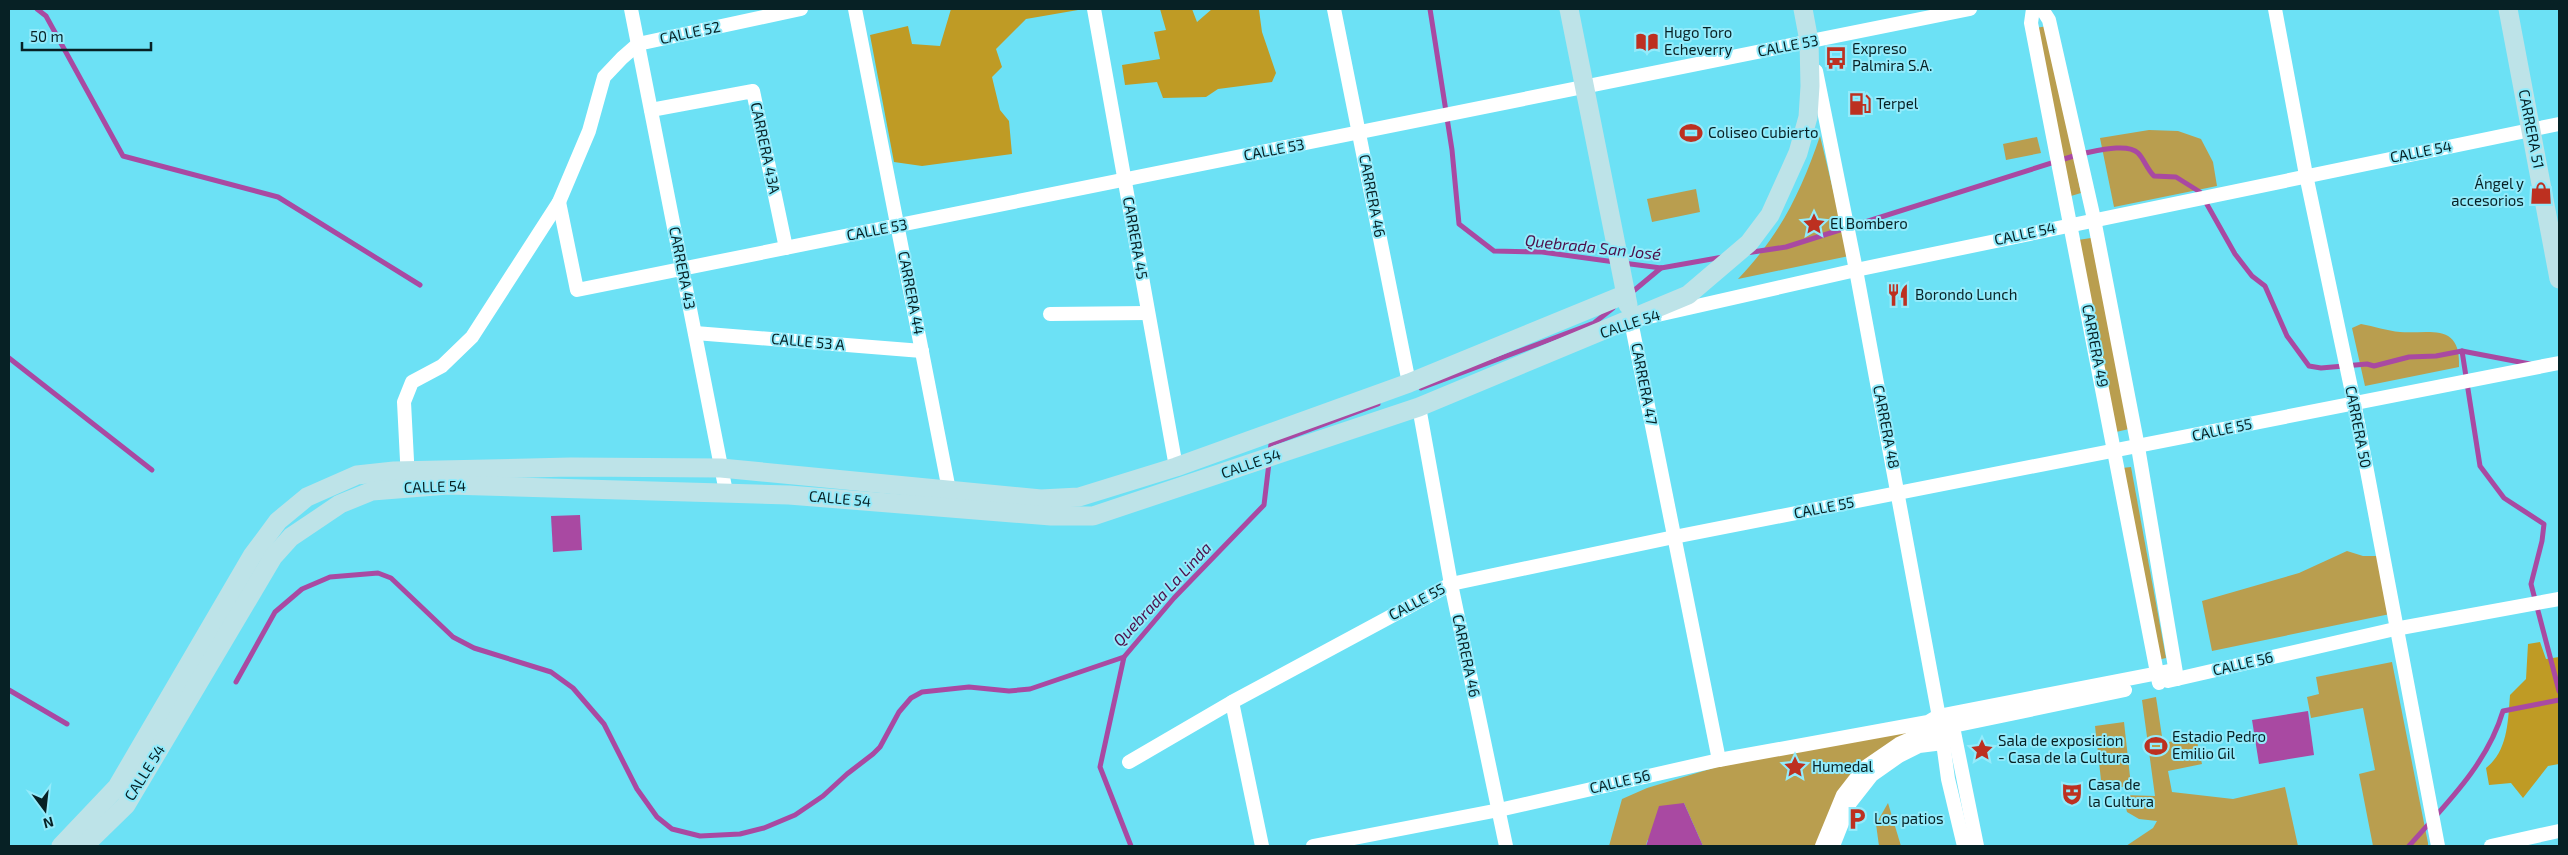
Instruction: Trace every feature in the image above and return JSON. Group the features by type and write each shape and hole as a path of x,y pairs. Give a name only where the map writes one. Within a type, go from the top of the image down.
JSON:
{"main road":[{"name":"CARRERA 47","path":"1569,9 1631,321"},
{"name":"CARRERA 48","path":"1803,9 1809,41"},
{"name":"CARRERA 51","path":"2508,9 2559,278"},
{"path":"1631,321 1688,295 1749,243 1770,215 1798,153 1808,117 1809,41"},
{"name":"CALLE 54","path":"408,479 571,467 721,468 1041,499 1079,497 1176,467 1409,383 1626,294"},
{"name":"CALLE 54","path":"84,846 118,801 252,556 278,521 307,497 357,475 408,479 448,485 726,492 1051,516 1093,516 1419,407 1631,321"},
{"name":"CALLE 54","path":"61,846 118,801"}],"street":[{"name":"CARRERA 43","path":"631,9 726,492"},
{"name":"CALLE 52","path":"638,44 801,9"},
{"name":"CARRERA 44","path":"856,9 949,490"},
{"name":"CARRERA 45","path":"1094,9 1176,467"},
{"name":"CARRERA 46","path":"1334,9 1409,383"},
{"name":"CALLE 53","path":"559,202 577,290 1970,9"},
{"name":"CARRERA 49","path":"2033,9 2031,23 2116,452 2158,679"},
{"name":"CARRERA 49","path":"2042,9 2049,20 2094,219 2138,447 2176,675"},
{"name":"CARRERA 50","path":"2275,9 2306,175 2354,402 2395,629 2438,846"},
{"name":"CARRERA 48","path":"1809,41 1856,270 1942,726 1948,779 1964,846"},
{"path":"408,479 404,402 412,382 442,366 472,337 559,202 589,131 604,77 638,44"},
{"name":"CARRERA 43A","path":"651,110 753,91 786,248"},
{"name":"CALLE 54","path":"1631,321 2094,219 2559,124"},
{"path":"1050,314 1148,313"},
{"name":"CARRERA 47","path":"1631,321 1718,760"},
{"name":"CALLE 53 A","path":"695,332 922,350"},
{"name":"CALLE 55","path":"1129,762 1232,702 1450,584 1674,537 2116,452 2354,402 2559,363"},
{"name":"CARRERA 46","path":"1419,407 1450,584 1506,846"},
{"name":"CALLE 56","path":"1312,846 1499,810 1718,760 1942,726 2395,629 2559,599"},
{"path":"1232,702 1262,846"},
{"path":"1822,846 1843,794 1864,768 1899,744 1942,726"},
{"path":"1833,846 1850,803 1872,776 1899,756 1919,746 1942,726"},
{"name":"CARRERA 48","path":"1942,726 1977,846"},
{"path":"2491,846 2559,831"}],"shaded area":[{"path":"951,9 1078,10 1026,19 996,49 1002,67 992,77 1000,110 1009,121 1012,154 922,166 894,162 870,35 908,26 912,44 940,46"},
{"path":"1160,9 1192,9 1197,22 1212,9 1259,10 1262,32 1276,73 1272,82 1218,89 1206,97 1163,98 1157,82 1125,85 1122,65 1160,59 1154,32 1166,30"},
{"path":"2047,26 2081,193 2071,196 2036,28"},
{"path":"2149,130 2178,131 2201,139 2213,162 2217,186 2114,207 2100,138"},
{"path":"1820,136 1849,256 1738,279 1766,246 1788,212 1805,176"},
{"path":"2037,137 2041,153 2006,160 2003,144"},
{"path":"1696,189 1700,212 1652,222 1647,199"},
{"path":"2091,238 2129,429 2116,432 2078,240"},
{"path":"2361,324 2395,331 2442,333 2455,343 2459,367 2365,386 2352,328"},
{"path":"2131,467 2166,658 2157,660 2122,468"},
{"path":"580,515 582,550 553,552 551,516"},
{"path":"2347,551 2363,556 2377,556 2390,614 2212,651 2202,601 2299,573"},
{"path":"2540,642 2546,659 2559,657 2559,764 2548,766 2523,798 2511,783 2489,785 2486,768 2499,753 2506,735 2510,695 2526,679 2528,644"},
{"path":"2392,662 2428,846 2373,846 2359,774 2375,770 2363,708 2311,718 2307,697 2319,694 2316,677"},
{"name":"Estadio Pedro Emilio Gil","path":"2156,697 2163,743 2196,737 2202,764 2168,771 2172,792 2233,799 2285,787 2298,846 2126,846 2153,828 2157,821 2139,819 2127,812 2123,795 2155,796 2142,700"},
{"path":"2308,711 2314,755 2259,764 2252,720"},
{"path":"2124,722 2131,786 2102,789 2095,726"},
{"path":"1926,725 1888,750 1829,846 1703,846 1684,803 1647,841 1646,846 1609,846 1622,799 1647,788 1730,763"},
{"path":"1684,803 1703,846 1646,846 1659,806"},
{"path":"1888,803 1901,846 1879,846 1876,824"}],"waterway":[{"path":"37,9 46,16 123,156 278,197 420,285"},
{"name":"Quebrada San José","path":"1430,9 1452,150 1459,224 1494,251 1542,252 1615,262"},
{"path":"1746,253 1786,247 2080,154 2126,148 2138,153 2154,176 2176,177 2200,192 2235,254 2252,276 2265,286 2287,336 2309,366 2321,368 2367,364 2374,366 2409,357 2436,356 2462,351 2530,364"},
{"name":"Quebrada San José","path":"1623,263 1661,268 1723,257"},
{"path":"1631,293 1661,268"},
{"path":"1421,388 1594,323 1613,308"},
{"path":"2462,351 2480,466 2504,498 2544,524 2542,541 2531,584 2559,691"},
{"path":"9,358 152,470"},
{"path":"1270,452 1271,444 1378,404"},
{"name":"Quebrada La Linda","path":"236,682 275,612 302,589 330,577 378,573 391,578 453,637 474,648 551,672 573,688 604,724 637,789 657,817 672,829 700,836 740,834 764,828 795,815 823,796 880,747 899,712 911,698 922,692 969,687 1009,691 1030,689 1124,657 1174,598 1264,505 1269,463"},
{"path":"1124,657 1100,767 1131,846"},
{"path":"9,690 67,724"},
{"path":"2409,846 2450,800 2476,767 2496,731 2503,711 2559,700"}],"place":[{"name":"Hugo Toro Echeverry","path":"1647,42"},
{"name":"Expreso Palmira S.A.","path":"1836,58"},
{"name":"Terpel","path":"1860,104"},
{"name":"Coliseo Cubierto","path":"1691,133"},
{"name":"Ángel y accesorios","path":"2541,193"},
{"name":"El Bombero","path":"1814,224"},
{"name":"Borondo Lunch","path":"1898,295"},
{"name":"Estadio Pedro Emilio Gil","path":"2156,746"},
{"name":"Sala de exposicion - Casa de la Cultura","path":"1982,750"},
{"name":"Humedal","path":"1795,767"},
{"name":"Casa de la Cultura","path":"2072,794"},
{"name":"Los patios","path":"1857,819"}]}
